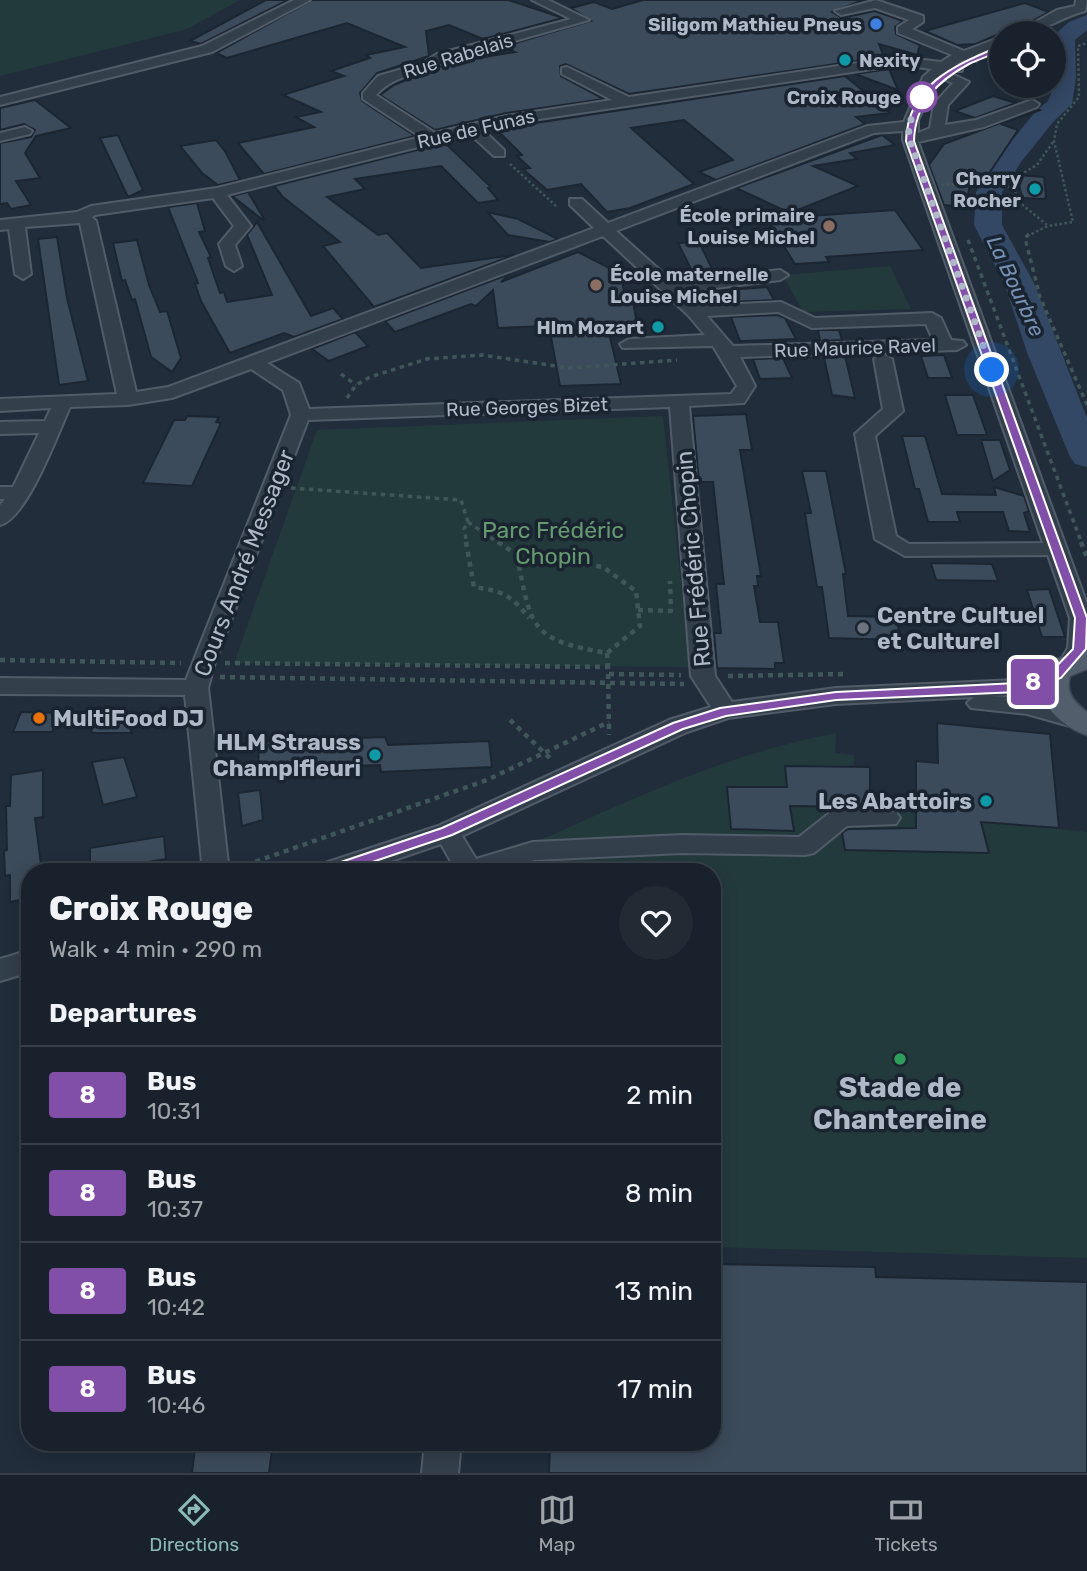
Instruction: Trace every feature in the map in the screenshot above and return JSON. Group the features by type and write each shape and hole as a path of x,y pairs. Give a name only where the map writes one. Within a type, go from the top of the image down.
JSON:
{"main road":[{"path":"1070,667 1052,685 1055,697 1082,722"}],"street":[{"path":"0,101 207,49 304,0"},
{"path":"543,2 563,0"},
{"path":"1043,21 1063,7 1081,8 1082,0"},
{"name":"Rue Rabelais","path":"432,138 368,96 383,79 428,66 442,57 583,20 543,2"},
{"path":"841,11 880,5 918,19 904,28 906,32 973,58"},
{"path":"355,863 447,832 678,726 725,711 796,700 1018,687 1070,667 1080,649 1084,622 982,344 909,133 926,91 973,58"},
{"path":"937,131 941,104 962,82 973,58"},
{"name":"Rue de Funas","path":"8,224 81,216 91,211 217,193 514,118 899,61 973,58"},
{"path":"567,71 625,102"},
{"path":"0,405 128,399 172,392 872,129 909,133 937,131 979,124 1032,104"},
{"path":"472,128 499,153"},
{"path":"0,137 26,131"},
{"path":"217,193 243,226 227,244 234,266"},
{"path":"556,206 582,201 606,229 694,312 724,346"},
{"path":"81,216 88,221 128,399"},
{"path":"8,224 23,274"},
{"path":"669,288 780,275"},
{"path":"694,312 780,307 812,323 932,318 944,345"},
{"name":"Rue Maurice Ravel","path":"629,344 982,344"},
{"name":"Rue Georges Bizet","path":"301,415 737,398 746,386 724,346"},
{"path":"883,359 893,411 864,434 886,539 905,550 1056,549"},
{"path":"253,362 292,387 301,415"},
{"name":"Rue Frédéric Chopin","path":"679,401 704,680 725,711"},
{"path":"0,519 10,493 52,427 63,403"},
{"name":"Cours André Messager","path":"215,863 199,676 301,415"},
{"path":"0,428 52,427"},
{"path":"0,686 199,676"},
{"path":"884,695 1028,706 1082,722"},
{"path":"496,863 533,851 682,844 805,846 841,817 887,818"},
{"path":"447,832 466,863"},
{"path":"0,970 21,964"},
{"path":"440,1473 442,1451"}],"path":[{"path":"1087,43 1078,46 1079,97 1057,124 1054,141 1073,222 1047,225 1031,231 1025,238 1040,296 1087,405"},
{"path":"1047,225 1021,206 1011,187 1011,180 1037,165 1054,141"},
{"path":"499,153 556,206"},
{"path":"926,186 979,184 1011,187"},
{"path":"942,230 968,239 1087,558"},
{"path":"301,415 322,403 348,398 356,384 414,362 482,355 569,368 627,362 663,363 682,359 686,351 682,342"},
{"path":"341,374 356,384"},
{"path":"273,487 461,500 468,522 517,555 603,567 636,590 640,626 607,653 562,646 537,631 513,598 495,590 474,587 464,529 468,522"},
{"path":"517,555 532,621"},
{"path":"638,610 671,611"},
{"path":"607,653 609,735"},
{"path":"0,660 199,676 608,684 852,674"},
{"path":"199,676 608,667"},
{"path":"608,674 704,680"},
{"path":"510,720 556,764"},
{"path":"251,863 309,840 403,812 546,754 609,722"}],"green space":[{"path":"0,0 240,0 187,29 0,76"},
{"path":"890,266 911,309 803,312 783,275"},
{"name":"Parc Frédéric Chopin","path":"663,416 690,667 234,663 317,430"},
{"name":"Stade de Chantereine","path":"836,733 835,753 854,755 853,806 1087,832 1087,1258 721,1247 721,863 531,863 534,843 682,779 796,742"}],"building":[{"path":"266,0 288,0 201,44 190,41"},
{"path":"312,0 508,0 563,18 483,39 449,25 426,31 429,56 377,73 360,93 362,101 415,136 264,174 238,143 314,127 296,117 321,112 283,95 344,76 331,71 370,58 366,55 405,47 347,23 227,58 216,53"},
{"path":"643,0 857,0 861,1 832,12 842,18 875,11 903,21 895,27 896,34 920,45 917,55 879,44 884,57 629,94 566,64 560,66 561,76 604,99 506,113 435,130 380,95 394,85 448,63 515,52 502,47 591,21 571,8 594,2 612,9"},
{"path":"1025,3 1049,12 1033,21 989,21 989,38 976,44 957,45 925,31"},
{"path":"889,69 898,90 855,74"},
{"path":"845,76 890,113 856,117 865,124 716,180 699,172 733,160 684,120 631,128 694,184 630,208 607,212 581,184 547,190 523,169 530,168 517,156 522,155 496,129"},
{"path":"989,98 1016,103 975,118 955,111"},
{"path":"35,100 71,128 36,136 25,153 40,178 16,181 31,205 11,209 7,203 0,204 0,143 31,137 35,130 24,124 0,130 0,108"},
{"path":"1040,110 1001,124 1018,130 988,175 972,172 966,207 944,205 929,165 944,144"},
{"path":"118,135 143,190 128,197 100,138"},
{"path":"882,135 895,145 850,153 857,159 813,166 858,186 790,213 736,188"},
{"path":"216,140 240,180 218,185 202,173 180,146"},
{"path":"445,143 491,187 488,188 498,200 478,203 441,166 355,179 365,189 327,197 378,235 387,233 421,268 514,255 374,307 323,246 340,242 283,197 274,186"},
{"name":"Cherry Rocher","path":"1017,175 1044,177 1046,197 1022,198"},
{"path":"248,192 264,219 263,220 232,196"},
{"path":"197,203 205,231 199,232 211,257 208,258 220,293 224,292 227,302 272,295 247,235 257,222 311,316 333,308 343,319 294,337 284,333 230,353 201,301 195,284 198,283 168,207"},
{"path":"895,210 923,250 826,257 829,262 795,264 767,219"},
{"path":"487,212 518,219 558,239 550,242 508,235"},
{"path":"57,237 67,298 88,381 59,385 38,239"},
{"path":"137,240 149,285 160,312 167,311 181,358 172,372 151,357 135,299 132,300 125,280 122,281 113,243"},
{"path":"699,242 715,275 695,277 678,243"},
{"path":"578,252 621,274 625,297 632,297 639,333 609,333 621,384 560,386 549,326 498,328 493,290 476,306 471,304 395,332 385,321 510,274 501,282"},
{"path":"767,287 774,300 707,303 702,292"},
{"path":"777,315 785,318 796,339 740,341 731,317"},
{"path":"818,330 839,330 842,340 820,341"},
{"path":"355,332 368,346 329,361 312,349"},
{"path":"944,355 952,378 928,378 921,356"},
{"path":"845,356 855,398 832,395 824,357"},
{"path":"783,358 792,378 760,379 753,359"},
{"path":"945,395 973,395 987,435 957,435"},
{"path":"746,414 752,450 740,450 761,576 757,576 758,586 754,586 760,622 778,622 784,663 775,663 775,669 717,668 714,633 721,633 716,584 724,584 713,482 699,482 693,416"},
{"path":"187,416 219,417 216,422 221,423 192,486 143,483 174,420 185,420"},
{"path":"902,436 925,436 942,494 996,495 994,487 1024,496 1029,511 1024,513 1030,532 1009,531 1003,512 957,512 960,522 928,522 919,489 915,489"},
{"path":"981,440 1000,440 1010,470 993,481"},
{"path":"802,471 826,471 846,574 843,574 848,616 896,617 901,640 829,638 822,587 817,587 809,539 805,513 811,513"},
{"path":"931,563 992,564 998,581 936,580"},
{"path":"1049,589 1065,637 1042,637 1027,590"},
{"path":"122,709 132,733 92,733 88,716"},
{"path":"21,712 60,713 52,732 13,732"},
{"path":"937,723 1050,734 1059,828 981,822 989,853 845,850 842,833 848,829 916,828 916,761 938,763"},
{"name":"HLM Strauss Champlfleuri","path":"385,737 388,745 489,741 492,767 381,772 380,765 258,769 259,742"},
{"path":"124,757 137,797 103,805 92,762"},
{"path":"785,766 870,767 870,807 790,806 794,831 731,829 727,787 787,787"},
{"path":"43,770 43,817 35,818 41,863 21,863 21,900 10,902 10,875 5,876 4,851 7,850 6,806 10,806 11,775"},
{"path":"260,790 263,820 242,826 238,793"},
{"path":"164,836 166,859 143,863 90,863 90,848"},
{"path":"721,1264 875,1267 876,1277 1087,1282 1087,1473 549,1473 550,1451 721,1451"},
{"path":"195,1451 272,1451 269,1473 192,1473"}],"waterway":[{"name":"La Bourbre","path":"1087,22 1070,31 1064,40 1064,78 1060,104 1045,116 1010,159 989,192 988,225 1019,283 1044,355 1087,457"}],"bus line":[{"name":"8","path":"355,863 447,832 678,726 725,711 753,705 836,696 1018,687 1056,675 1067,666 1080,649 1081,618 970,304 916,163 908,126 926,91 965,63 989,53"}],"place":[{"name":"Siligom Mathieu Pneus","path":"876,24"},
{"name":"Nexity","path":"845,60"},
{"name":"Croix Rouge","path":"922,97"},
{"name":"Cherry Rocher","path":"1035,189"},
{"name":"École primaire Louise Michel","path":"829,226"},
{"name":"École maternelle Louise Michel","path":"596,285"},
{"name":"Hlm Mozart","path":"658,327"},
{"name":"Centre Cultuel et Culturel","path":"863,628"},
{"name":"MultiFood DJ","path":"39,718"},
{"name":"HLM Strauss Champlfleuri","path":"375,755"},
{"name":"Les Abattoirs","path":"986,801"},
{"name":"Stade de Chantereine","path":"900,1059"}],"route":[{"path":"922,97 923,95 908,126 910,141 992,370"}]}
